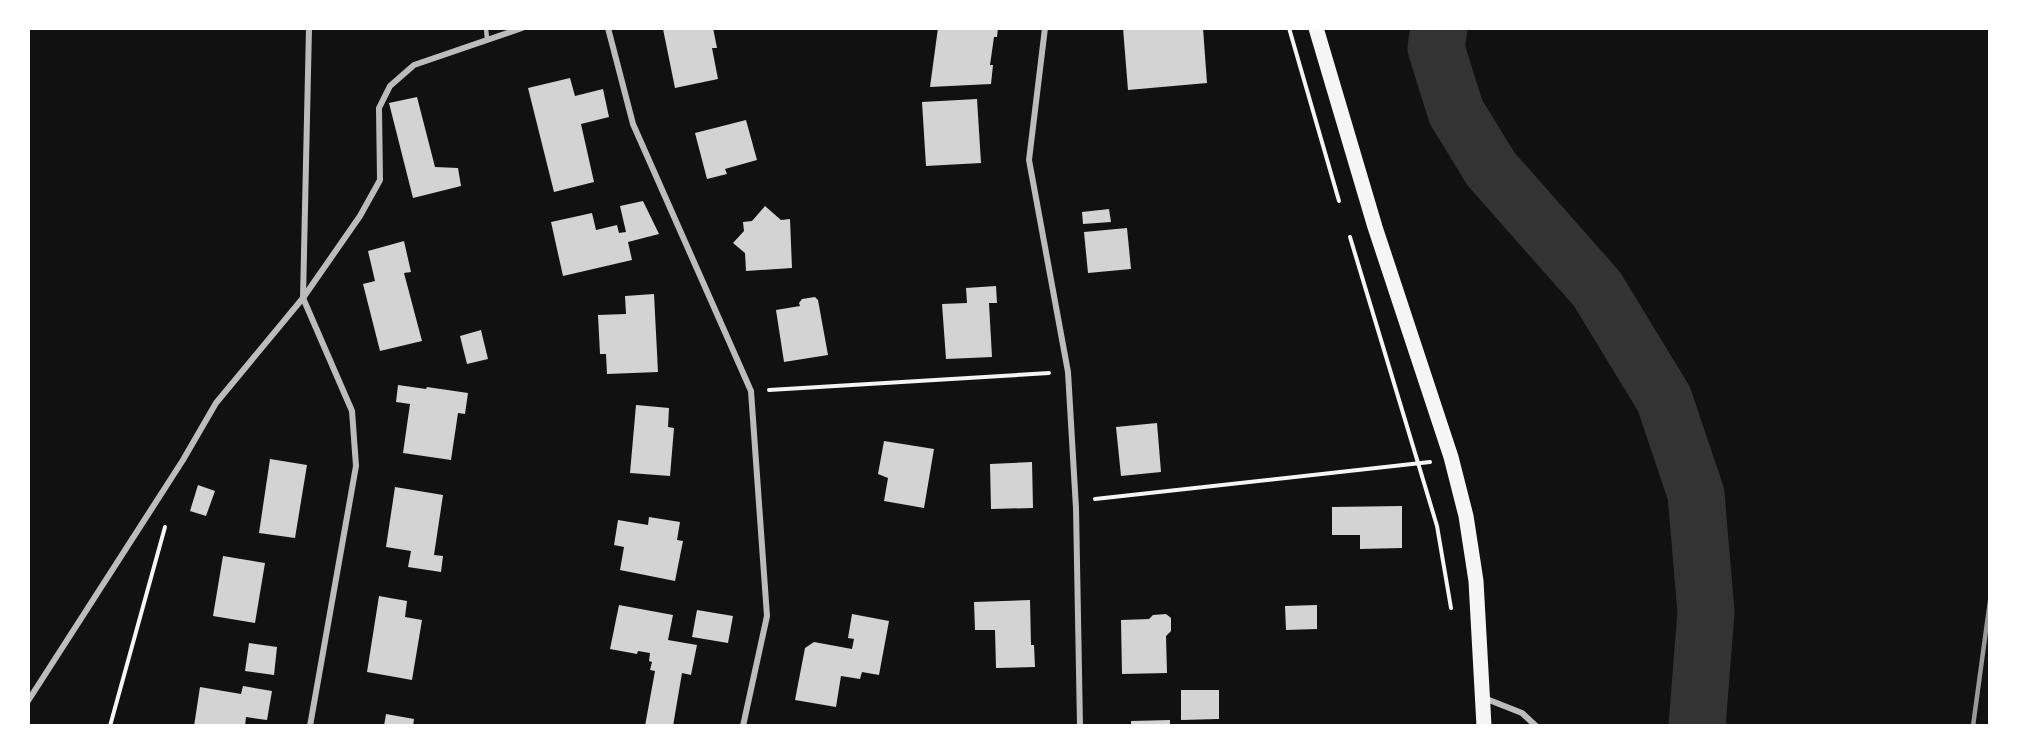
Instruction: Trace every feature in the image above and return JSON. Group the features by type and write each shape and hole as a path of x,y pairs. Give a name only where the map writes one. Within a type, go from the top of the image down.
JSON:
{"main road":[{"path":"1316,28 1375,227 1451,457 1466,516 1476,581 1484,726"}],"street":[{"path":"309,28 303,298 352,411 356,466 310,726"},
{"path":"28,701 183,460 216,403 303,298 360,216 380,180 379,108 390,86 414,65 522,28"},
{"path":"608,28 633,124 751,391 767,616 743,726"},
{"path":"1045,28 1029,160 1068,372 1075,501 1080,726"},
{"path":"1483,698 1522,713 1536,726"}],"lane":[{"path":"486,28 488,39"}],"path":[{"path":"1289,28 1342,210"},
{"path":"1349,232 1437,526 1452,616"},
{"path":"751,391 1068,372"},
{"path":"1075,501 1419,465 1451,457"},
{"path":"110,726 167,518"}],"building":[{"path":"713,28 717,48 712,48 718,79 675,88 663,29"},
{"path":"938,28 998,28 997,37 994,37 990,65 993,65 991,84 930,87"},
{"path":"1123,28 1203,28 1207,83 1128,90"},
{"path":"570,78 575,96 603,89 609,117 581,124 594,182 554,192 528,88"},
{"path":"417,97 435,167 458,168 461,186 413,198 389,103"},
{"path":"977,99 981,163 926,166 922,102"},
{"path":"746,120 757,160 725,169 727,174 707,179 695,133"},
{"path":"643,201 659,234 628,242 632,260 563,276 551,222 592,213 596,230 617,225 619,233 626,232 620,206"},
{"path":"765,206 781,220 790,219 792,268 746,271 745,253 733,243 744,231 743,222 752,221"},
{"path":"1109,209 1111,222 1083,224 1082,212"},
{"path":"1127,228 1131,269 1088,273 1084,232"},
{"path":"404,241 411,272 404,273 422,341 380,351 363,284 375,281 368,251"},
{"path":"996,286 997,303 989,303 992,357 946,359 942,304 967,303 966,288"},
{"path":"654,294 658,372 607,374 606,354 600,354 598,315 626,314 625,296"},
{"path":"815,297 818,300 828,355 784,362 776,310 800,306 802,299"},
{"path":"481,330 488,359 467,364 460,336"},
{"path":"398,385 468,393 465,414 458,413 451,460 403,453 410,404 396,402"},
{"path":"636,405 669,408 668,427 674,428 670,476 630,473"},
{"path":"1157,423 1161,472 1121,476 1116,427"},
{"path":"884,441 934,449 924,508 884,501 888,478 878,474"},
{"path":"270,459 307,465 295,538 259,533"},
{"path":"1032,462 1033,508 991,509 990,464"},
{"path":"198,485 215,491 206,516 190,511"},
{"path":"395,487 443,495 434,555 443,556 441,572 408,567 411,551 386,547"},
{"path":"1402,506 1402,548 1360,549 1360,535 1332,535 1332,507"},
{"path":"649,517 680,522 677,540 683,541 675,581 620,570 624,547 614,545 618,520 648,525"},
{"path":"223,556 265,563 255,623 213,616"},
{"path":"379,596 407,601 405,617 422,620 412,680 367,672"},
{"path":"1030,600 1031,645 1034,645 1035,667 996,668 995,630 975,630 974,602"},
{"path":"619,605 673,615 668,640 697,645 691,675 682,673 673,726 645,726 655,671 650,670 652,662 649,661 650,653 638,651 637,654 610,649"},
{"path":"1317,605 1317,629 1286,630 1285,606"},
{"path":"697,610 733,616 728,643 692,637"},
{"path":"852,614 889,621 879,675 862,672 860,679 841,676 836,707 795,700 805,648 814,642 852,649 854,639 848,638"},
{"path":"1166,614 1171,618 1171,631 1166,636 1167,673 1122,674 1121,620 1149,619 1153,615"},
{"path":"249,643 277,647 274,675 245,671"},
{"path":"243,686 272,691 267,720 246,717 245,726 194,726 200,687 241,694"},
{"path":"1181,690 1219,690 1219,719 1181,720"},
{"path":"386,714 414,719 413,726 384,726"},
{"path":"1170,720 1170,726 1131,726 1131,721"}],"waterway":[{"path":"1439,28 1436,48 1456,112 1491,169 1597,289 1664,399 1696,494 1706,612 1697,726"},
{"path":"1697,719 1723,726"}],"railway":[{"path":"1973,726 1990,601"}]}
